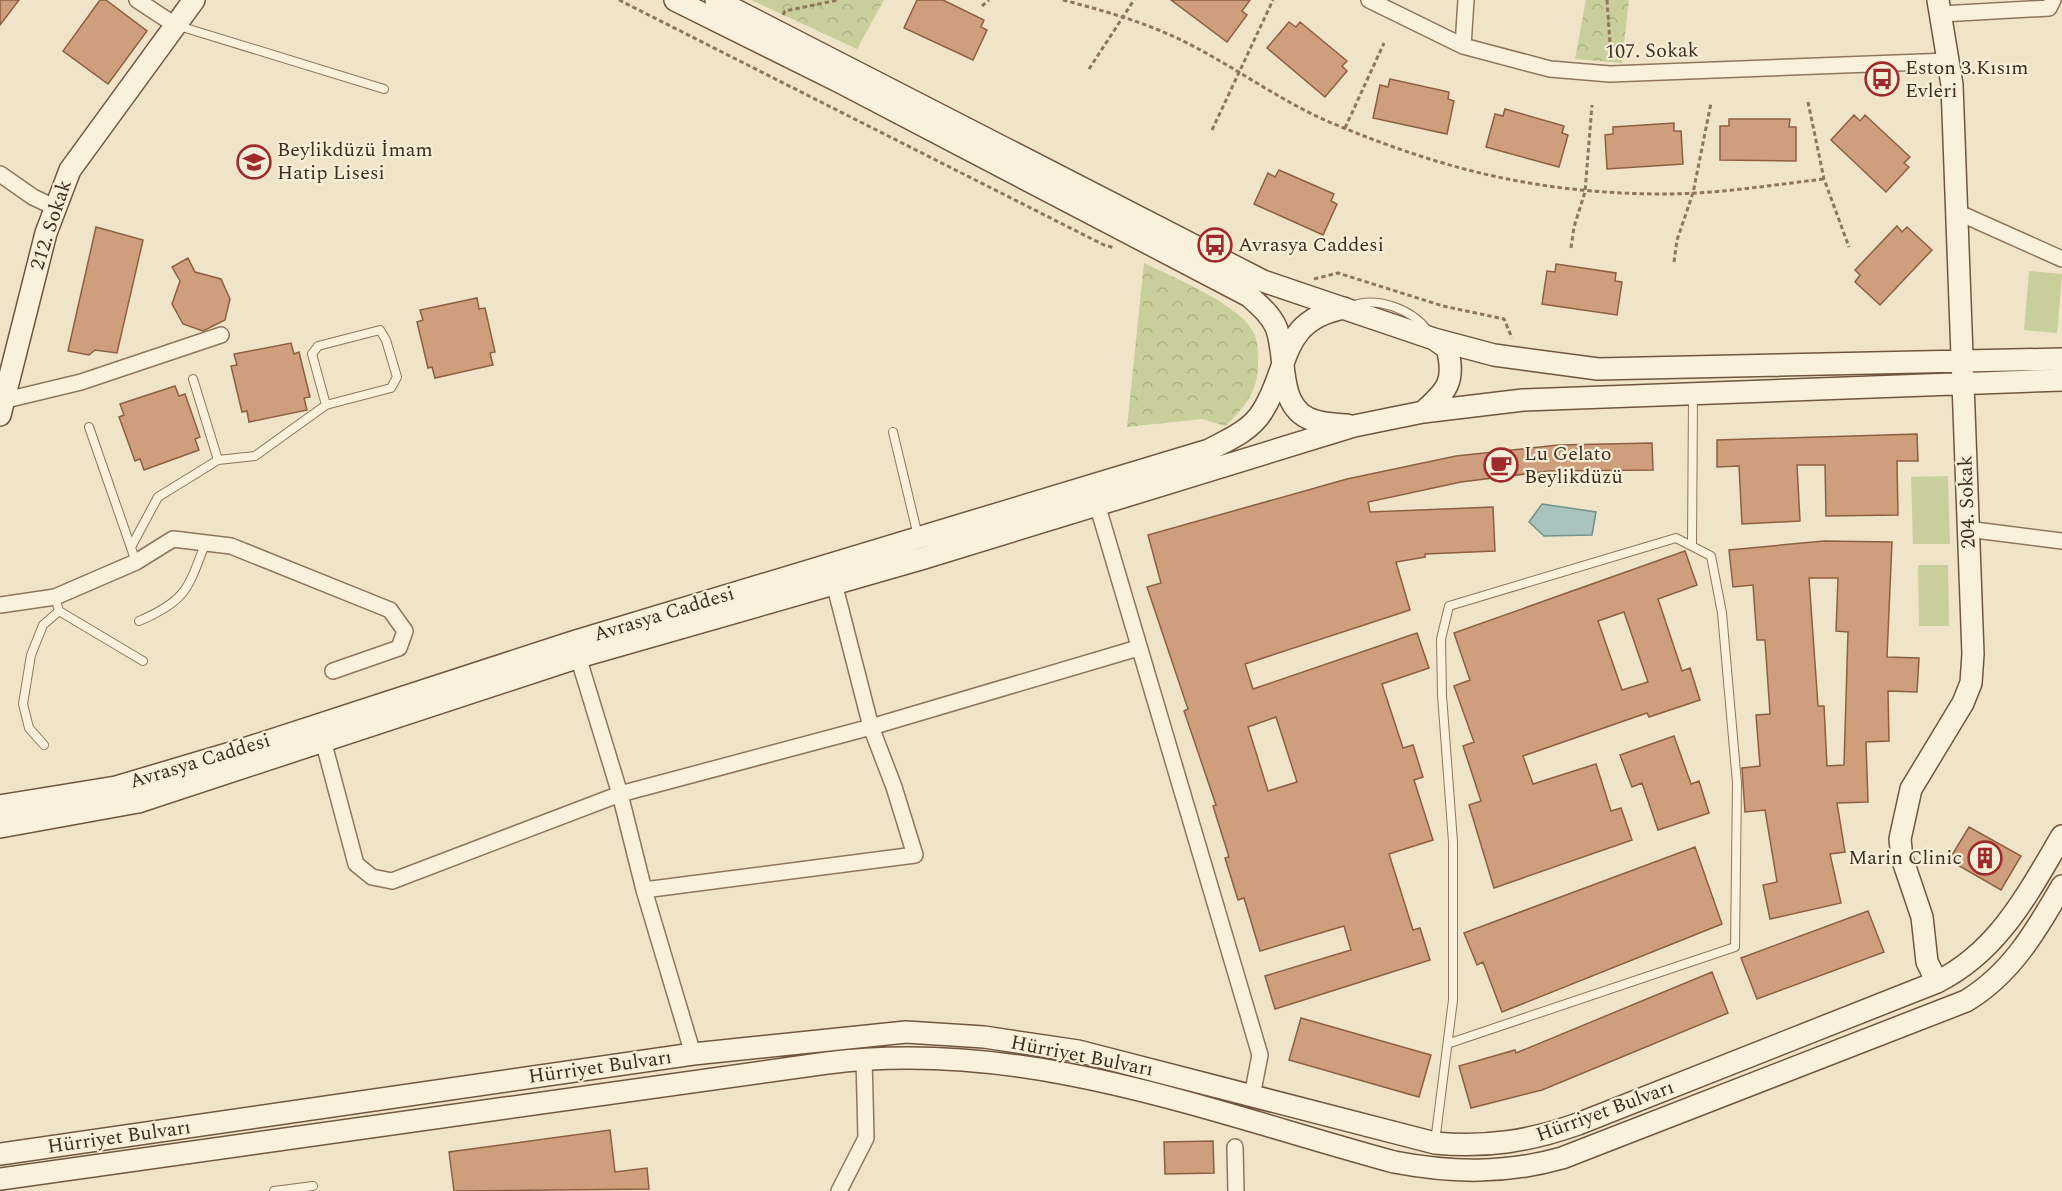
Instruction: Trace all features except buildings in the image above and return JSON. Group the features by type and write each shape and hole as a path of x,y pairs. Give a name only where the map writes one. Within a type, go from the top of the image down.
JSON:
{"street":[{"path":"137,0 175,25"},
{"name":"212. Sokak","path":"1,408 54,207 70,170 194,0"},
{"path":"675,0 840,82 1249,296 1264,310 1276,328 1288,394 1295,408 1306,417 1322,422 1354,426"},
{"path":"716,0 1255,277 1434,339 1494,355 1598,369 1963,363 2062,359"},
{"name":"107. Sokak","path":"1369,0 1463,46 1550,69 1610,74 1949,61"},
{"path":"1463,46 1466,0"},
{"path":"1939,7 2049,8 2053,0"},
{"name":"204. Sokak","path":"1937,982 1927,962 1922,917 1902,858 1900,839 1911,789 1962,703 1971,683 1973,654 1957,212 1949,61 1939,7"},
{"path":"0,174 33,197 54,207"},
{"path":"1957,212 2062,259"},
{"path":"1283,360 1297,333 1310,320 1324,312 1344,308"},
{"path":"1,408 221,335"},
{"path":"1423,412 1445,393 1450,380 1451,362 1447,348 1434,339"},
{"name":"Avrasya Caddesi","path":"0,820 116,787 193,775 919,538 1209,450 1243,432 1262,412 1283,360"},
{"path":"693,1054 644,890 620,794 576,650 921,559 1354,426 1423,412 1523,400 1963,386 2062,380"},
{"path":"1097,504 1260,1055 1252,1096"},
{"path":"1967,529 2062,541"},
{"path":"0,605 57,604 133,554 173,539 231,546 390,610 405,631 399,648 333,671"},
{"path":"644,890 915,855 894,787 871,727 834,583"},
{"path":"319,735 356,864 372,877 392,880 620,794 871,727 1138,648"},
{"name":"Hürriyet Bulvarı","path":"0,1154 693,1054 865,1034 939,1032 1078,1051 1435,1143 1484,1146 1545,1136 1937,982 1959,971 1979,956 1996,938 2018,909 2062,836"},
{"name":"Hürriyet Bulvarı","path":"0,1179 864,1058 946,1059 1078,1074 1394,1162 1443,1170 1505,1170 1562,1158 1966,1001 1992,983 2023,950 2062,886"},
{"path":"839,1191 866,1138 864,1058"},
{"path":"1235,1147 1236,1191"}],"lane":[{"path":"175,25 384,89"},
{"path":"133,554 158,497 218,460 255,456 326,405 391,388 397,377 386,340 380,330 318,346 312,354 326,405"},
{"path":"193,379 218,460"},
{"path":"1692,546 1693,396"},
{"path":"89,427 133,554"},
{"path":"893,432 919,538"},
{"path":"1435,1143 1454,1000 1454,842 1442,695 1441,639 1449,606 1676,538 1711,556 1722,613 1737,783 1735,947 1450,1042"},
{"path":"139,621 163,611 188,588 205,544"},
{"path":"44,745 29,728 23,704 31,655 43,625 57,604 143,661"},
{"path":"274,1191 313,1186"}],"path":[{"path":"619,0 1104,246 1120,250"},
{"path":"780,19 785,11 838,0"},
{"path":"982,6 989,0"},
{"path":"1063,0 1122,16 1186,42 1309,112 1345,128 1453,168 1553,189 1585,192 1694,193 1824,179"},
{"path":"1089,69 1134,0"},
{"path":"1212,130 1273,0"},
{"path":"1607,0 1610,74"},
{"path":"1345,128 1384,43"},
{"path":"1808,102 1824,179 1850,247"},
{"path":"1674,262 1677,240 1694,193 1711,103"},
{"path":"1571,249 1574,227 1585,192 1586,149 1592,105"},
{"path":"1306,281 1338,273 1443,306 1504,319 1512,339 1518,346"}],"green space":[{"path":"751,0 884,0 857,49"},
{"path":"1586,0 1629,0 1622,63 1575,59"},
{"path":"1144,263 1219,301 1245,321 1253,331 1258,351 1256,382 1244,406 1225,426 1202,419 1127,427"},
{"path":"2029,271 2062,274 2057,333 2024,330"},
{"path":"1948,476 1950,544 1913,544 1911,477"},
{"path":"1918,565 1948,565 1949,626 1919,626"}],"water":[{"path":"1542,504 1596,512 1592,535 1544,536 1529,522"}],"place":[{"name":"Eston 3.Kısım Evleri","path":"1882,79"},
{"name":"Beylikdüzü İmam Hatip Lisesi","path":"254,162"},
{"name":"Avrasya Caddesi","path":"1215,245"},
{"name":"Lu Gelato Beylikdüzü","path":"1501,465"},
{"name":"Marin Clinic","path":"1985,858"}]}
